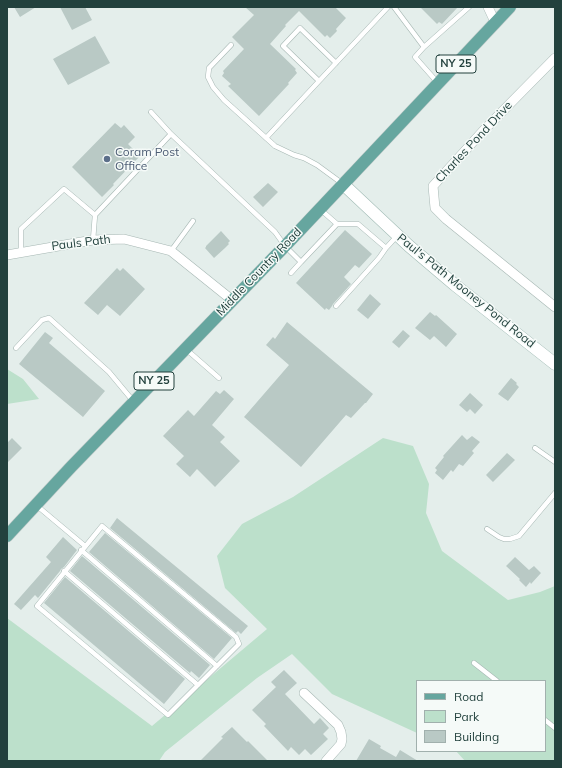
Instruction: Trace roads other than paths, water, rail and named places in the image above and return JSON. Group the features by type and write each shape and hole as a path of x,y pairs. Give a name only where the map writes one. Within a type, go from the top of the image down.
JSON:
{"main road":[{"name":"Middle Country Road","path":"9,531 36,505 285,246 510,7"}],"street":[{"path":"488,7 495,22"},
{"name":"Charles Pond Drive","path":"555,58 482,132 433,186 435,208 440,214 555,307"},
{"name":"Paul's Path Mooney Pond Road","path":"343,184 398,236 455,285 555,364"},
{"name":"Pauls Path","path":"7,255 93,240 124,239 171,251 232,300"},
{"path":"304,693 338,725 341,732 341,744 326,761"}],"lane":[{"path":"266,138 388,7"},
{"path":"394,7 424,47"},
{"path":"438,83 415,57 424,47 469,7"},
{"path":"319,81 283,46 300,28 336,63"},
{"path":"231,45 209,68 208,77 213,87 224,100 275,146 317,165 343,184"},
{"path":"151,112 171,134 275,232 285,246 301,262"},
{"path":"93,240 95,215 171,134"},
{"path":"21,252 21,229 64,189 95,215"},
{"path":"320,209 337,224 358,224 386,248"},
{"path":"171,251 194,221"},
{"path":"291,273 337,224"},
{"path":"336,306 398,236"},
{"path":"16,348 42,320 49,318 109,372 134,402"},
{"path":"185,349 219,378"},
{"path":"535,448 555,462"},
{"path":"487,529 504,539 519,536 555,493"},
{"path":"36,505 217,666"},
{"path":"102,526 236,637 239,644 168,715 37,606 83,548 102,526"},
{"path":"64,571 198,685"},
{"path":"474,663 496,680"},
{"path":"546,721 555,728"}],"place":[{"name":"Coram Post Office","path":"107,159"}]}
